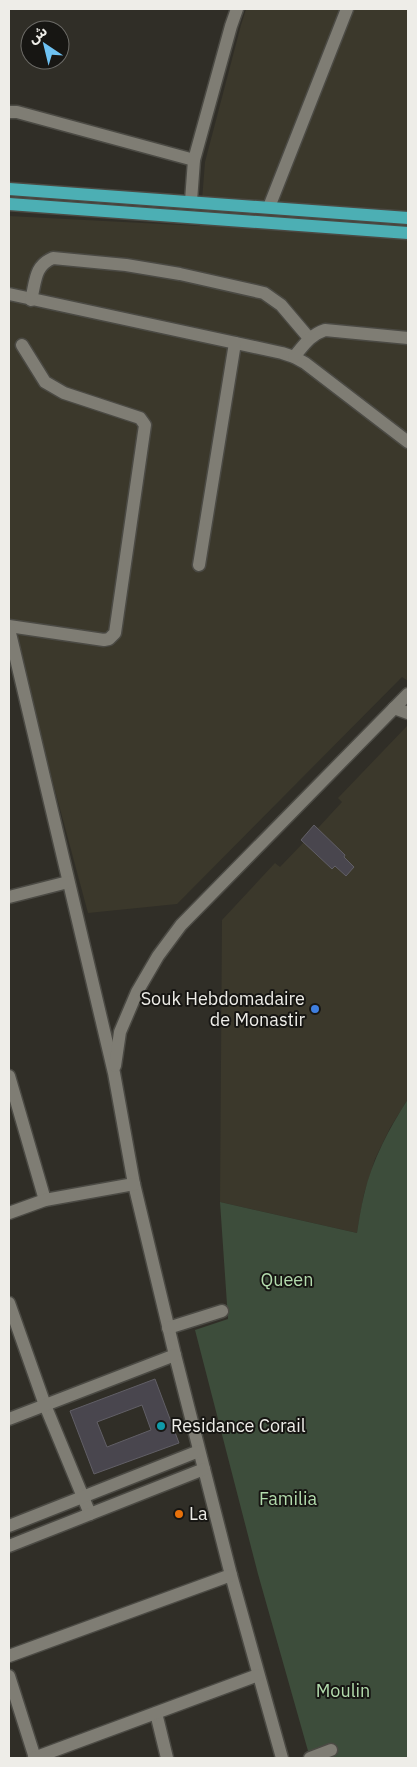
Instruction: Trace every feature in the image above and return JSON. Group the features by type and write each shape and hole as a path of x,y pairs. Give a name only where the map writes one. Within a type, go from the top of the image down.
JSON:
{"main road":[{"path":"9,189 408,218"},
{"path":"9,204 408,233"}],"street":[{"path":"190,201 194,160 237,9"},
{"path":"269,207 347,9"},
{"path":"9,112 17,112 194,160"},
{"path":"31,300 40,266 54,258 126,265 180,274 264,293 281,305 309,338"},
{"path":"9,294 294,357 306,364 408,442"},
{"path":"294,357 309,338 325,330 408,338"},
{"path":"200,565 235,343"},
{"path":"22,345 45,382 64,393 140,418 145,425 115,633 109,639 104,640 9,628 114,1073 134,1184 168,1328 231,1575 282,1758"},
{"path":"114,1073 120,1032 137,992 158,956 170,940 207,898 408,694"},
{"path":"394,708 408,713"},
{"path":"9,897 68,882"},
{"path":"9,1076 45,1200"},
{"path":"9,1213 45,1200 134,1184"},
{"path":"10,1310 90,1514"},
{"path":"168,1328 222,1311"},
{"path":"9,1419 175,1356"},
{"path":"9,1526 199,1451"},
{"path":"9,1546 204,1469"},
{"path":"9,1656 231,1575"},
{"path":"9,1676 35,1758 258,1675"},
{"path":"156,1713 167,1758"},
{"path":"310,1758 331,1750"}],"shaded area":[{"path":"246,9 408,9 408,681 402,677 177,904 88,913 9,619 9,216 200,226 205,162"},
{"name":"Souk Hebdomadaire de Monastir","path":"407,726 408,1099 390,1128 375,1159 364,1194 357,1233 220,1202 222,920 275,863 280,867 304,842 301,839 314,825 318,828 342,802 338,798"}],"green space":[{"path":"408,1099 408,1758 310,1758 258,1574 195,1330 228,1319 220,1202 357,1233 367,1182 376,1157"}],"building":[{"path":"314,825 345,855 344,857 354,867 346,876 335,866 332,869 301,840"},
{"name":"Residance Corail","path":"155,1379 179,1443 94,1474 70,1411","holes":["142,1405 151,1430 107,1447 97,1422"]}],"place":[{"name":"Souk Hebdomadaire de Monastir","path":"315,1009"},
{"name":"Residance Corail","path":"161,1426"},
{"name":"La","path":"179,1514"}],"park label":[{"name":"Queen","path":"287,1280"},
{"name":"Familia","path":"288,1499"},
{"name":"Moulin","path":"343,1691"}]}
